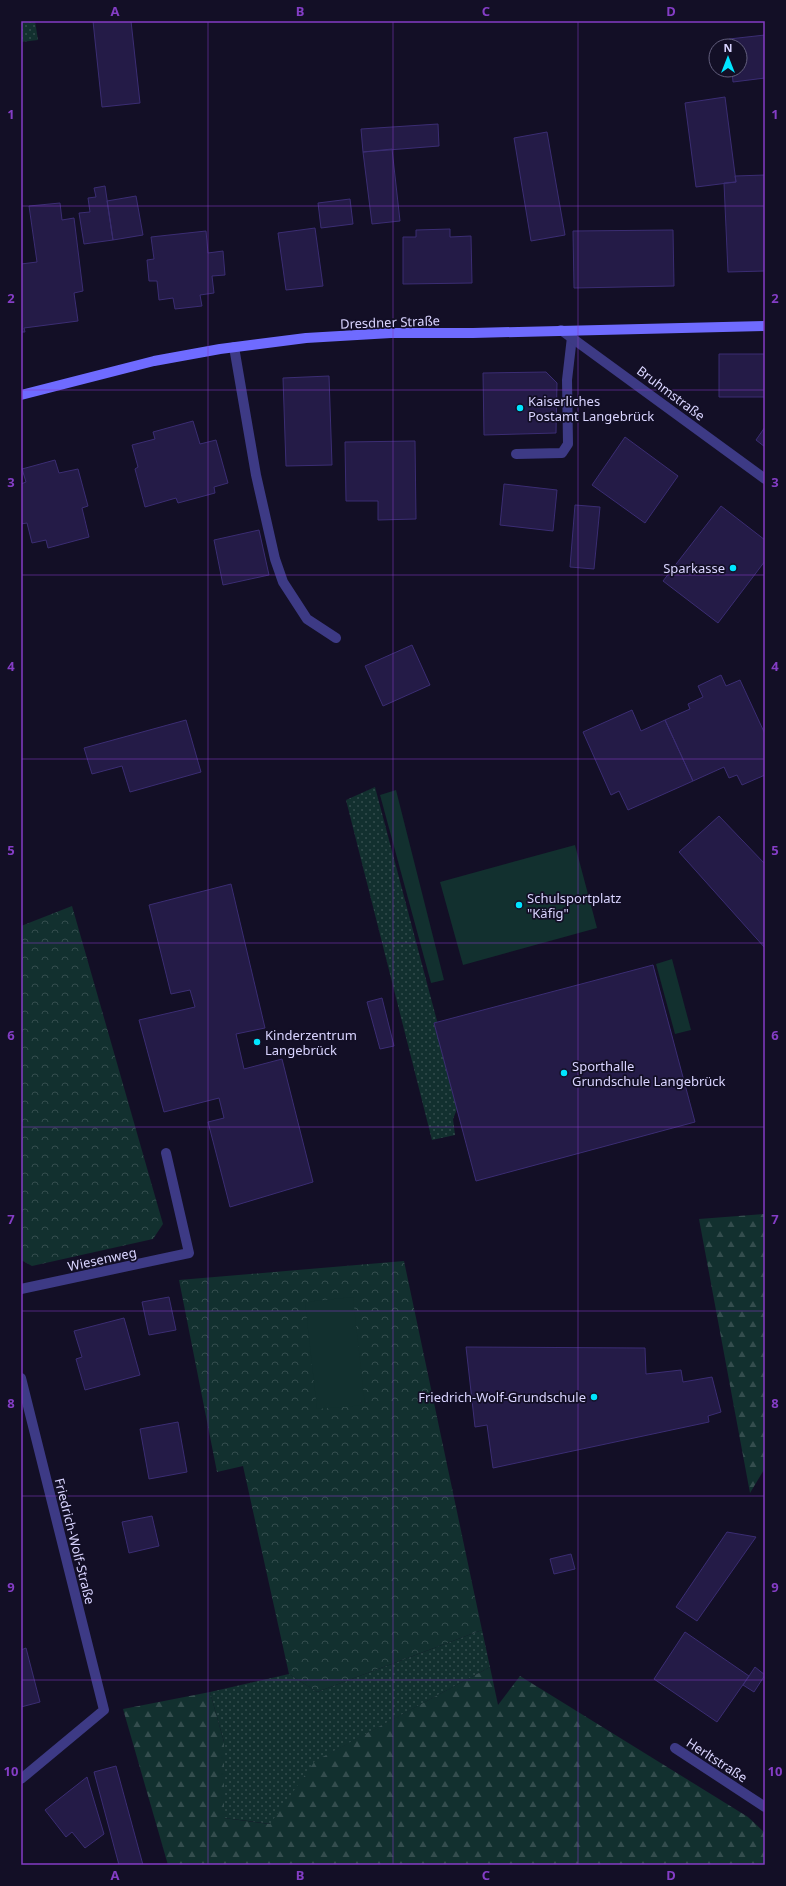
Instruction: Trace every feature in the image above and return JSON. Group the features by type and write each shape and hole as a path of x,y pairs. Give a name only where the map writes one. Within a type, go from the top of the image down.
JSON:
{"main road":[{"name":"Dresdner Straße","path":"21,395 154,361 234,347 306,338 391,333 473,333 765,326"}],"street":[{"name":"Bruhmstraße","path":"562,330 765,479"},
{"path":"516,454 562,453 568,444 567,380 572,337"},
{"path":"234,347 256,475 275,558 283,582 307,619 336,638"},
{"name":"Wiesenweg","path":"21,1289 189,1253 166,1153"},
{"name":"Friedrich-Wolf-Straße","path":"21,1378 104,1710 21,1779"},
{"name":"Herltstraße","path":"675,1748 765,1807"}],"green space":[{"path":"21,21 35,21 38,40 21,42"},
{"path":"375,787 459,1104 453,1119 455,1135 432,1140 346,800"},
{"path":"396,790 444,980 431,983 380,795"},
{"name":"Schulsportplatz \"Käfig\"","path":"575,845 597,928 463,965 440,882"},
{"path":"72,906 163,1224 153,1239 32,1266 21,1260 21,926"},
{"path":"672,959 691,1030 675,1034 656,964"},
{"path":"765,1214 765,1468 750,1493 699,1219"},
{"path":"404,1261 482,1630 317,1692 289,1674 243,1466 217,1472 179,1280"},
{"path":"353,1297 365,1405 317,1409 305,1302"},
{"path":"482,1630 490,1667 316,1761 271,1824 224,1818 224,1742 210,1692 289,1674 317,1692"},
{"path":"490,1667 498,1705 520,1676 748,1817 765,1833 765,1865 168,1865 123,1709 210,1692 224,1742 224,1818 270,1824 315,1761"}],"building":[{"path":"93,21 131,21 140,103 102,107"},
{"path":"765,35 765,78 733,82 733,78 748,78 748,38 738,38"},
{"path":"725,97 736,182 696,187 685,103"},
{"path":"438,124 439,146 363,152 361,129"},
{"path":"547,132 565,235 531,241 514,138"},
{"path":"392,149 400,221 372,224 363,152"},
{"path":"765,175 765,271 728,272 724,183 736,182 735,176"},
{"path":"105,186 113,240 84,244 79,213 90,212 88,198 96,197 94,188"},
{"path":"136,196 143,235 113,240 107,201"},
{"path":"350,199 353,224 321,228 318,203"},
{"path":"60,203 62,220 74,218 83,291 74,293 78,321 24,328 25,332 21,332 21,264 37,262 29,206"},
{"path":"315,228 323,286 286,290 278,233"},
{"path":"450,229 450,237 471,236 472,283 403,284 403,237 416,237 416,230"},
{"path":"673,230 674,286 574,288 573,231"},
{"path":"206,231 208,253 223,251 225,275 212,276 214,293 200,295 202,306 175,309 173,298 159,300 157,281 149,281 147,260 154,259 151,237"},
{"path":"719,354 765,354 765,397 719,397"},
{"name":"Kaiserliches Postamt Langebrück","path":"546,372 557,383 556,433 484,435 483,373"},
{"path":"329,376 332,465 286,466 283,378"},
{"path":"193,421 200,444 216,440 228,483 214,487 215,493 178,503 176,498 145,507 135,469 138,467 132,445 155,439 153,432"},
{"path":"765,427 765,447 756,440"},
{"path":"625,437 678,476 645,523 592,485"},
{"path":"415,441 416,519 378,520 378,501 346,501 345,442"},
{"path":"55,460 59,473 78,469 88,506 82,508 89,537 48,548 46,540 32,543 27,523 21,524 21,484 26,482 22,469"},
{"path":"504,484 557,490 553,531 500,525"},
{"path":"575,505 600,507 594,569 570,567"},
{"path":"721,506 765,540 765,561 718,623 663,581"},
{"path":"259,530 269,575 223,585 214,540"},
{"path":"412,645 430,685 383,706 365,666"},
{"path":"721,675 726,686 740,680 765,734 765,775 742,785 737,775 729,778 724,767 693,781 665,720 690,709 688,704 703,697 698,686"},
{"path":"632,710 641,731 665,720 693,781 628,810 619,791 611,795 583,732"},
{"path":"186,720 201,772 130,792 122,766 92,774 84,748"},
{"path":"719,816 765,864 765,948 679,852"},
{"path":"231,884 265,1028 236,1034 244,1069 282,1059 313,1182 230,1207 208,1122 224,1118 219,1098 164,1112 139,1020 195,1007 190,990 171,994 149,905"},
{"name":"Sporthalle Grundschule Langebrück","path":"653,965 695,1122 476,1181 434,1023"},
{"path":"382,998 394,1046 380,1049 367,1002"},
{"path":"169,1297 176,1330 149,1335 142,1302"},
{"path":"124,1318 140,1375 85,1390 76,1359 82,1357 74,1331"},
{"name":"Friedrich-Wolf-Grundschule","path":"466,1347 645,1348 646,1374 681,1370 683,1382 712,1377 721,1412 708,1416 709,1422 493,1468 487,1425 475,1427"},
{"path":"178,1422 187,1472 149,1479 140,1429"},
{"path":"152,1516 159,1546 129,1553 122,1522"},
{"path":"727,1532 756,1537 697,1621 676,1607"},
{"path":"571,1554 575,1569 554,1574 550,1559"},
{"path":"685,1632 749,1676 717,1722 654,1679"},
{"path":"26,1648 40,1702 21,1707 21,1650"},
{"path":"755,1667 765,1675 754,1692 743,1685"},
{"path":"116,1766 143,1865 119,1865 94,1772"},
{"path":"87,1777 104,1834 85,1848 72,1832 66,1837 45,1810"}],"place":[{"name":"Kaiserliches Postamt Langebrück","path":"520,408"},
{"name":"Sparkasse","path":"733,568"},
{"name":"Schulsportplatz \"Käfig\"","path":"519,905"},
{"name":"Kinderzentrum Langebrück","path":"257,1042"},
{"name":"Sporthalle Grundschule Langebrück","path":"564,1073"},
{"name":"Friedrich-Wolf-Grundschule","path":"594,1397"}]}
